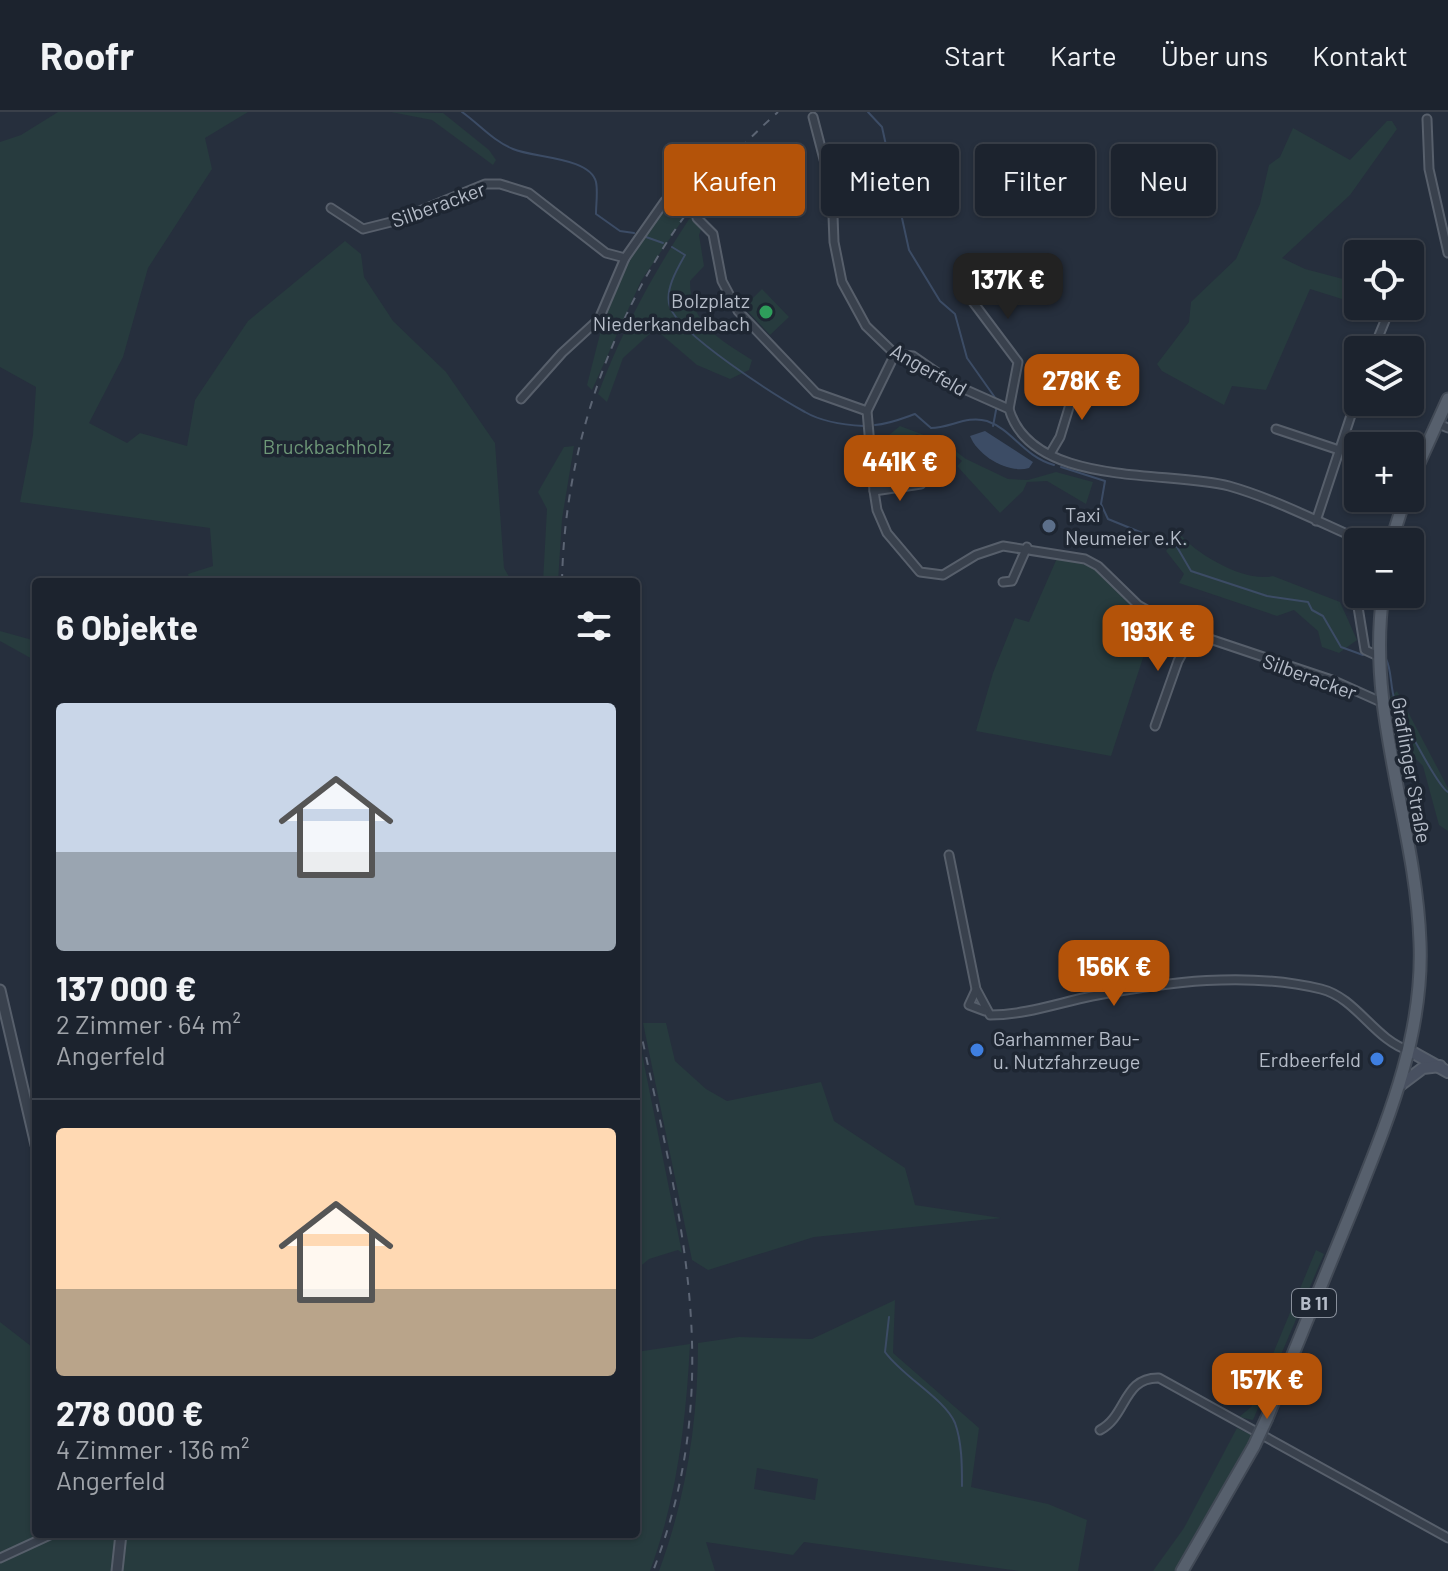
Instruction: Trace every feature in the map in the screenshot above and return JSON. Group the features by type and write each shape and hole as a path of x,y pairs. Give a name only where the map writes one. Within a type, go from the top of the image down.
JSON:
{"main road":[{"path":"1424,458 1442,426 1448,399"},
{"name":"Graflinger Straße","path":"1382,608 1378,656 1381,702 1420,939 1418,997 1410,1051"},
{"path":"1410,1051 1444,1069"},
{"name":"B 11","path":"1182,1571 1267,1418 1399,1086 1410,1051"},
{"path":"1399,1086 1423,1068 1444,1069"}],"street":[{"name":"Angerfeld","path":"813,117 832,190 834,242 842,282 866,326 895,354 913,356 955,385 1009,409 1012,419 1027,436 1050,454 1082,468 1228,486 1344,533"},
{"path":"1427,119 1429,169 1448,253"},
{"name":"Silberacker","path":"331,208 363,229 395,221 485,184 515,187 529,193 606,253 625,258"},
{"path":"521,399 599,319 625,258 664,202"},
{"path":"697,218 713,234 722,281 738,311 804,384 816,393 867,411 895,354"},
{"path":"970,298 1018,362 1009,409"},
{"path":"1050,454 1060,437 1079,375"},
{"name":"Silberacker","path":"867,411 877,510 887,533 920,572 943,575 990,549 1027,547 1085,559 1098,566 1138,605 1193,634 1332,680 1381,702"},
{"path":"1316,521 1351,416"},
{"path":"1276,429 1339,450"},
{"path":"874,491 921,484"},
{"path":"1003,582 1012,581 1027,547"},
{"path":"1358,608 1365,650 1378,656"},
{"path":"1155,726 1178,661 1193,634"},
{"path":"949,855 976,989 985,1011"},
{"path":"976,989 969,1005 990,1015 1014,1014 1092,996 1192,980 1272,981 1325,989 1344,1001 1384,1039 1410,1051"},
{"path":"0,990 32,1128"},
{"path":"1100,1430 1116,1417 1134,1385 1148,1378 1159,1378 1448,1538"},
{"path":"0,1558 43,1538"},
{"path":"117,1571 121,1538"}],"green space":[{"name":"Bruckbachholz","path":"58,112 248,112 205,138 212,169 148,268 123,357 89,423 127,443 140,433 187,446 195,400 248,321 345,241 361,254 364,277 393,321 446,372 495,443 504,568 510,578 189,578 188,574 213,566 210,528 20,502 33,435 36,387 0,367 0,142 21,135"},
{"path":"391,112 443,113 489,150 496,160 493,165 432,120"},
{"path":"1387,121 1392,121 1397,129 1350,195 1282,258 1305,269 1344,279 1344,300 1310,289 1266,390 1232,386 1224,405 1162,371 1157,364 1189,322 1191,302 1236,259 1260,204 1269,165 1280,157 1293,128 1350,160"},
{"path":"663,206 664,216 685,216 641,281 592,390 587,385 602,326 635,245"},
{"path":"692,216 706,216 699,235 704,266 690,281 691,296 695,309 709,329 752,360 749,370 730,379 697,365 655,329 623,358 607,402 598,394 621,340"},
{"name":"Bolzplatz Niederkandelbach","path":"762,289 789,317 770,335 744,307"},
{"path":"900,426 945,443 966,459 1008,479 1028,480 1056,472 1093,482 1086,504 1047,481 1027,482 1023,491 1000,513 957,466 962,461 942,445 917,434 901,442 889,435"},
{"path":"574,446 562,519 558,578 543,578 547,509 538,492 564,447"},
{"path":"1180,534 1223,566 1249,575 1273,576 1340,602 1357,640 1339,653 1322,647 1318,631 1294,610 1277,616 1179,583 1184,574 1166,551"},
{"path":"1058,556 1094,568 1134,609 1155,621 1111,756 976,731 993,673 1015,618 1029,622"},
{"path":"0,631 32,640 32,659 0,641"},
{"path":"1397,691 1448,788 1448,831 1439,825 1423,766 1395,738 1388,699"},
{"path":"643,1023 666,1023 675,1061 706,1089 727,1101 821,1082 834,1121 905,1168 915,1205 1001,1218 814,1237 708,1270 692,1260"},
{"path":"640,1044 682,1253 678,1250 649,1259 640,1267"},
{"path":"1316,1250 1324,1254 1253,1420 1239,1417 1251,1407"},
{"path":"895,1300 893,1353 979,1428 971,1487 1048,1504 1087,1520 1078,1571 1020,1571 804,1542 793,1555 706,1542 715,1571 659,1571 689,1459 696,1401 698,1343 739,1337 812,1339","holes":["757,1468 818,1479 815,1500 754,1489"]},
{"path":"0,1322 32,1347 32,1538 640,1538 640,1351 690,1344 679,1459 667,1516 650,1571 0,1571"},
{"path":"1237,1428 1252,1435 1186,1555 1175,1571 1153,1571 1184,1528"}],"water":[{"path":"985,431 1033,462 1029,468 1003,466 987,456 970,436"}],"waterway":[{"path":"462,112 506,146 573,163 592,174 596,182 596,214 620,231 634,233"},
{"path":"868,112 882,127 909,250 940,301 955,314 967,358 996,399"},
{"path":"646,237 663,243"},
{"path":"672,247 685,255 672,280 670,307 691,333 730,364 805,412 834,422 864,426"},
{"path":"993,426 997,405"},
{"path":"875,425 915,414 931,428 972,420 987,421 1004,430 1034,456 1054,465"},
{"path":"1061,467 1105,481 1101,504 1108,519 1177,547 1191,571 1267,596 1308,602 1312,610 1323,616 1341,647 1363,655"},
{"path":"1386,659 1393,696 1399,709 1428,765 1448,792"},
{"path":"889,1317 885,1352 942,1405 955,1423 962,1462 962,1486"}],"railway":[{"path":"562,578 567,516 578,451 597,387 622,325 652,266 689,210 731,159 778,112"},
{"path":"640,1028 680,1222 689,1290 692,1359 689,1428 676,1499 653,1571"}],"place":[{"name":"Bolzplatz Niederkandelbach","path":"766,312"},
{"name":"Taxi Neumeier e.K.","path":"1049,526"},
{"name":"Garhammer Bau- u. Nutzfahrzeuge","path":"977,1050"},
{"name":"Erdbeerfeld","path":"1377,1059"}]}
